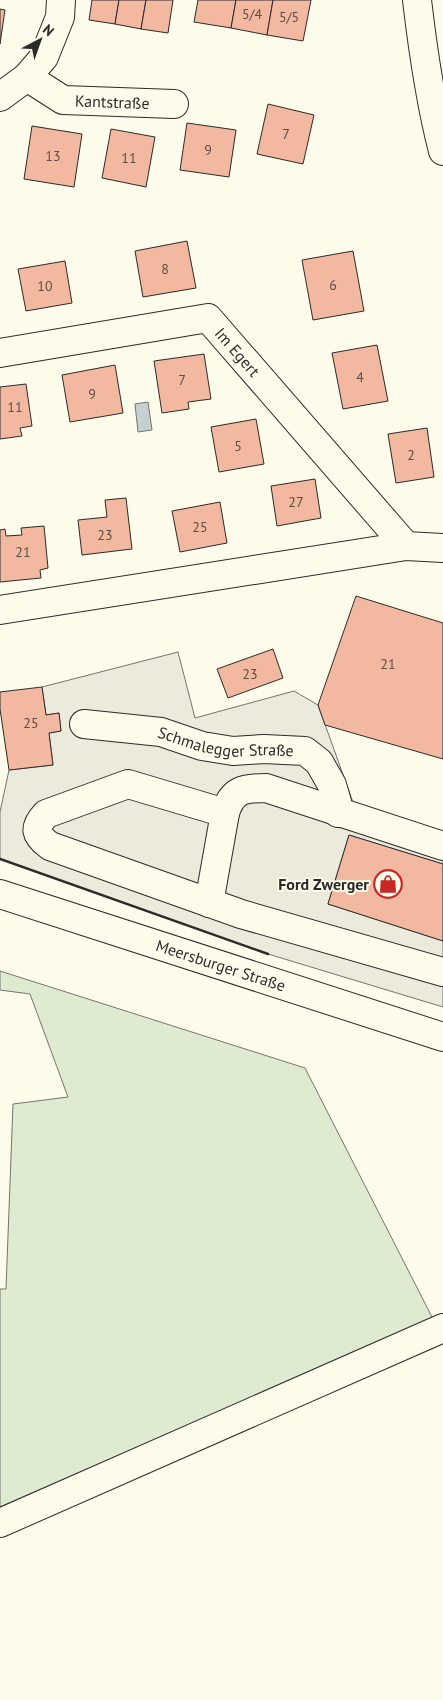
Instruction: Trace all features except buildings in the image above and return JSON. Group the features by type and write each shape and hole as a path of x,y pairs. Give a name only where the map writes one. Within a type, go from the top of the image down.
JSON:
{"street":[{"path":"0,97 27,77 44,57 60,17 61,0"},
{"path":"417,0 425,68 434,119 443,151"},
{"name":"Kantstraße","path":"27,77 63,100 174,104"},
{"name":"Im Egert","path":"0,353 208,318 406,546"},
{"path":"0,610 406,546 443,548"},
{"name":"Schmalegger Straße","path":"84,724 161,732 202,746 233,751 264,749 305,752 319,762 332,785 338,813"},
{"path":"225,813 128,784 46,814 40,820 37,830 39,838 50,846 209,903 241,914 443,972"},
{"path":"209,903 228,801 238,792 252,788 266,788 443,846"},
{"name":"Meersburger Straße","path":"0,894 443,1037"},
{"path":"0,1523 443,1328"}],"green space":[{"path":"0,971 305,1068 433,1319 0,1507 0,1289 6,1289 13,1104 68,1097 30,994 0,990"}],"shaded area":[{"path":"148,402 152,430 138,432 135,404"},
{"path":"178,652 195,718 294,691 318,705 354,805 443,832 443,864 349,835 328,904 443,941 443,1007 268,954 0,859 0,812 9,770 53,765 49,733 61,731 59,713 46,715 42,687"}],"wall":[{"path":"0,859 268,954"}],"place":[{"name":"Ford Zwerger","path":"388,884"}]}
